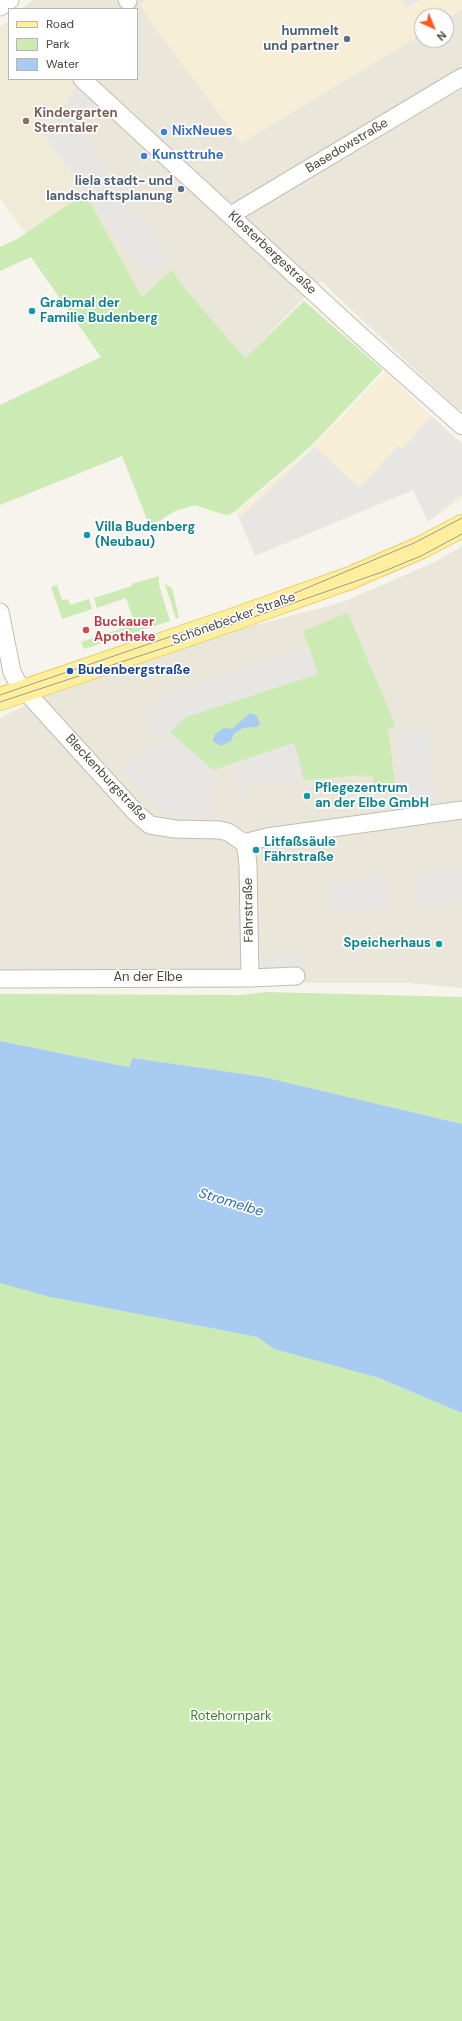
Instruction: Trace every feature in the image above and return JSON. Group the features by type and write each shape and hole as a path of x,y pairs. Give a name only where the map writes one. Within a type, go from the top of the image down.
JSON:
{"main road":[{"name":"Schönebecker Straße","path":"0,699 215,626 350,578 422,547 462,526"}],"street":[{"name":"Basedowstraße","path":"232,215 462,77"},
{"name":"Klosterbergestraße","path":"83,80 232,215 362,337 462,426"},
{"path":"0,612 13,674 25,691"},
{"name":"Bleckenburgstraße","path":"25,691 136,813 147,823 166,829 214,830 228,832 244,843"},
{"path":"244,843 267,837 462,810"},
{"name":"Fährstraße","path":"244,843 248,865 250,978"},
{"name":"An der Elbe","path":"0,978 250,978 296,976"}],"shaded area":[{"path":"32,0 146,0 141,4 241,143 414,39 414,48 454,48 454,14 462,9 462,410 457,409 321,281 245,358 182,285 172,271 142,297 85,193 41,130 65,112 62,108 76,85 70,80 138,80 138,8 22,8"},
{"path":"146,0 462,0 462,9 454,14 454,8 414,8 414,39 241,143 155,28 140,4"},
{"path":"402,0 420,0 407,7"},
{"name":"Kindergarten Sterntaler","path":"6,22 8,23 8,80 70,80 76,85 62,107 65,112 41,130 85,193 25,233 0,198 0,27"},
{"path":"78,87 96,105 93,108 96,113 80,129 169,256 144,274 41,130 68,110 66,107"},
{"path":"386,371 429,414 462,443 462,499 428,522 413,490 255,556 236,512 309,450"},
{"path":"432,416 462,444 462,494 428,522 413,490 255,556 239,518 315,447 359,488 398,446 402,449"},
{"path":"462,546 462,988 410,983 0,982 0,718 73,681 195,641 343,602 437,561"},
{"path":"309,647 318,674 186,717 161,740 154,733 149,720 142,712 166,695"},
{"path":"427,731 435,799 405,803 397,734"},
{"path":"174,736 213,770 209,818 159,811 120,768"},
{"path":"294,743 304,780 246,785 247,797 234,798 239,776 234,763"},
{"path":"462,869 462,901 419,908 414,876"},
{"path":"384,873 388,907 333,915 330,885"},
{"path":"243,895 246,957 237,962 237,900"},
{"path":"302,955 302,982 263,982 262,956"}],"green space":[{"path":"85,193 142,297 172,270 182,285 245,358 304,301 383,370 311,446 234,512 228,515 195,505 175,511 150,527 122,456 0,505 0,405 101,357 31,257 0,271 0,247 17,239"},
{"path":"159,576 159,585 170,621 84,649 81,642 135,624 126,598 97,608 94,598 132,586 131,584"},
{"path":"165,584 172,588 179,617 176,619"},
{"path":"57,585 62,600 68,599 70,605 89,599 92,609 62,619 51,587"},
{"path":"348,613 396,727 388,728 396,792 377,794 372,776 365,777 364,775 304,780 294,743 213,770 170,732 186,717 318,674 303,631"},
{"path":"266,992 462,997 462,1124 264,1077 133,1058 130,1067 0,1041 0,994 242,995"},
{"name":"Rotehornpark","path":"0,1282 50,1297 257,1337 274,1349 379,1378 462,1413 462,2021 0,2021"}],"water":[{"path":"250,713 257,716 260,723 258,727 243,728 234,734 231,741 221,746 213,741 215,734 224,728 232,729"},
{"name":"Stromelbe","path":"0,1041 129,1067 133,1058 264,1077 462,1124 462,1413 379,1378 274,1349 257,1337 50,1297 0,1283"}],"tram line":[{"path":"0,695 283,598 414,543 462,518"},
{"path":"0,702 185,641 382,572 421,556 462,534"}],"place":[{"name":"hummelt und partner","path":"347,39"},
{"name":"Kindergarten Sterntaler","path":"26,121"},
{"name":"NixNeues","path":"164,132"},
{"name":"Kunsttruhe","path":"144,156"},
{"name":"liela stadt- und landschaftsplanung","path":"181,189"},
{"name":"Grabmal der Familie Budenberg","path":"32,311"},
{"name":"Villa Budenberg (Neubau)","path":"87,535"},
{"name":"Buckauer Apotheke","path":"86,630"},
{"name":"Budenbergstraße","path":"70,671"},
{"name":"Pflegezentrum an der Elbe GmbH","path":"307,796"},
{"name":"Litfaßsäule Fährstraße","path":"256,850"},
{"name":"Speicherhaus","path":"439,944"}]}
